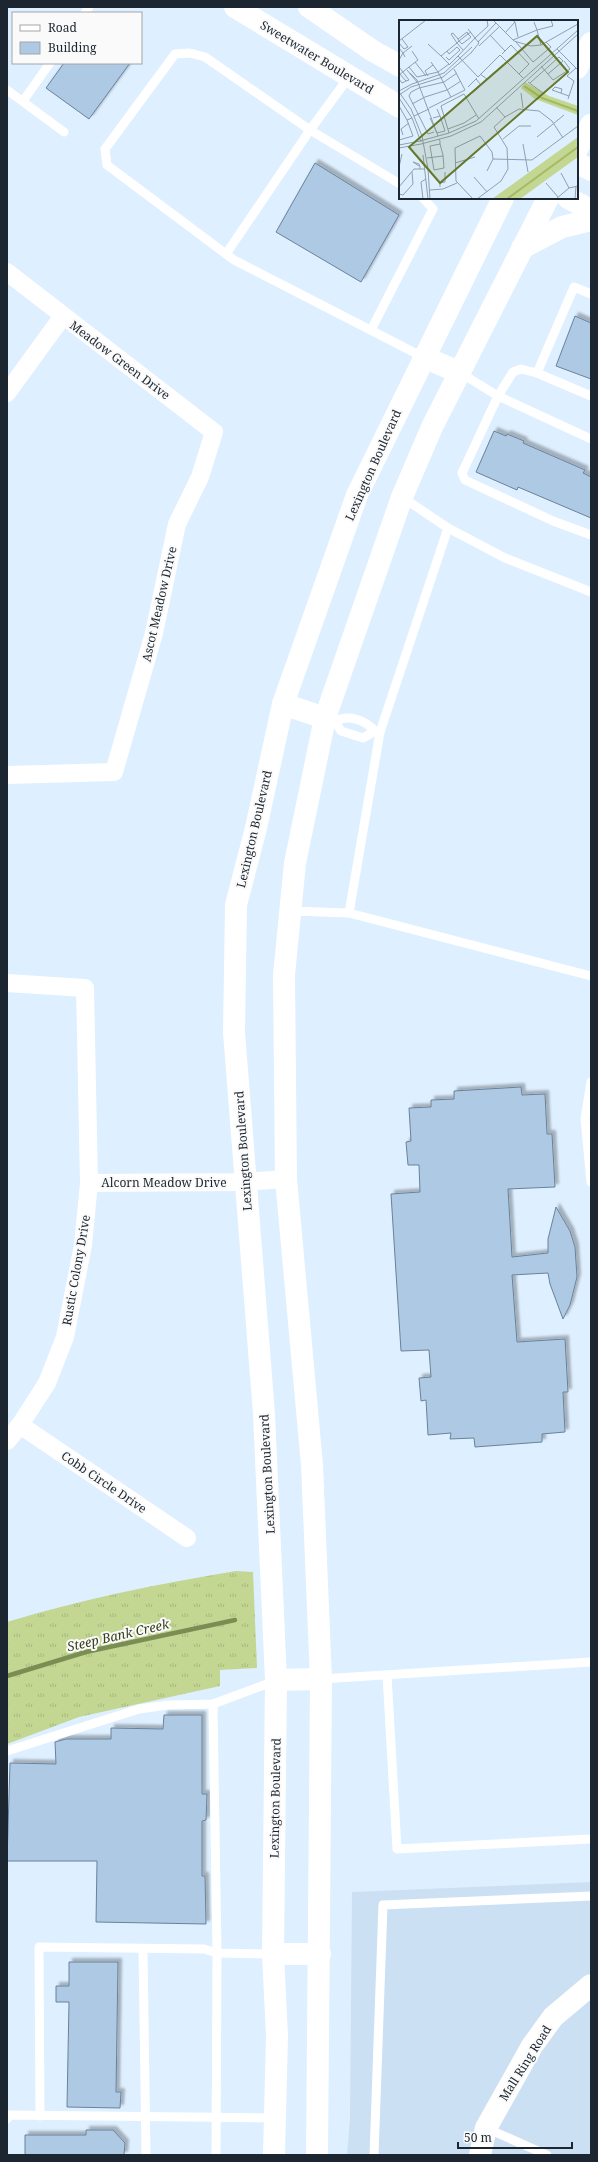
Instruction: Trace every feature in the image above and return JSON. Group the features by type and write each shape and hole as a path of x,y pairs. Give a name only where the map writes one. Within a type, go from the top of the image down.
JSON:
{"main road":[{"name":"Sweetwater Boulevard","path":"235,7 399,106"},
{"path":"309,7 373,51 399,65"},
{"path":"578,66 591,43"},
{"path":"578,147 591,125"},
{"path":"578,164 591,170"},
{"name":"Lexington Boulevard","path":"274,2155 277,2036 273,1954 276,1680 264,1414 234,1032 236,905 256,828 283,704 356,495 502,199"},
{"path":"316,2155 320,1954 321,1679 312,1465 286,1179 284,975 295,863 330,720 402,497 432,427 547,199"},
{"path":"570,199 591,210"},
{"path":"522,248 562,227 591,220"},
{"path":"423,357 459,372"},
{"path":"283,704 330,720"},
{"path":"276,1680 321,1679"},
{"path":"273,1954 320,1954"},
{"name":"Mall Ring Road","path":"480,2155 486,2128 532,2046 553,2017 591,1985"}],"street":[{"name":"Meadow Green Drive","path":"7,272 214,432 207,456"},
{"path":"7,394 63,316"},
{"name":"Ascot Meadow Drive","path":"7,775 114,772 154,633 177,524 200,477 207,456"},
{"name":"Rustic Colony Drive","path":"7,983 85,988 89,1182 83,1245 65,1337 47,1383 20,1425 7,1441"},
{"name":"Alcorn Meadow Drive","path":"89,1182 245,1182 286,1179"},
{"name":"Cobb Circle Drive","path":"20,1425 187,1538"}],"lane":[{"path":"399,183 310,130 205,57 190,52 175,54 105,149 107,165 226,254 423,357"},
{"path":"23,101 49,64"},
{"path":"226,254 310,130 349,77"},
{"path":"7,90 64,132"},
{"path":"371,330 433,209 424,199"},
{"path":"537,372 574,287 591,294"},
{"path":"591,396 537,372 521,369 513,372 498,396 462,473 465,480 553,521 591,535"},
{"path":"459,372 498,396 591,439"},
{"path":"402,497 448,528 505,558 591,592"},
{"path":"349,913 377,732 448,528"},
{"path":"330,720 344,717 368,723 377,732"},
{"path":"330,720 340,731 363,738 377,732"},
{"path":"290,911 349,913 591,976"},
{"path":"591,1082 585,1119 591,1182"},
{"path":"321,1679 591,1662"},
{"path":"387,1675 397,1849 591,1839"},
{"path":"7,1751 139,1709 168,1705 213,1704 276,1680"},
{"path":"213,1704 217,1954 216,2155"},
{"path":"374,2155 383,1905 591,1896"},
{"path":"40,2116 39,1947 204,1949 217,1954 273,1954"},
{"path":"143,1949 146,2155"},
{"path":"7,2119 9,2115 274,2118"},
{"path":"486,2128 547,2155"}],"shaded area":[{"path":"591,1882 591,2155 347,2155 350,2119 352,1892"}],"green space":[{"path":"236,1571 253,1572 257,1668 220,1670 220,1686 79,1717 7,1744 7,1622 63,1606 120,1593"}],"building":[{"path":"63,64 129,64 89,119 46,88"},
{"path":"315,163 399,215 361,282 276,232"},
{"path":"575,316 591,323 591,379 556,366"},
{"path":"494,431 506,436 507,434 524,441 523,443 585,470 583,473 591,477 591,518 518,487 517,490 476,472"},
{"path":"521,1087 522,1095 545,1094 547,1134 552,1134 555,1187 508,1189 512,1257 548,1253 548,1239 556,1207 570,1231 575,1247 577,1277 570,1305 563,1319 550,1284 548,1273 512,1275 517,1342 565,1339 568,1392 563,1392 565,1432 542,1434 542,1442 475,1447 474,1438 450,1439 451,1433 428,1435 426,1400 421,1401 419,1378 431,1377 429,1350 401,1351 391,1194 420,1192 419,1165 408,1165 406,1142 411,1141 409,1108 431,1107 431,1100 454,1099 454,1091"},
{"path":"164,1715 202,1715 202,1794 207,1794 206,1820 202,1821 202,1876 205,1876 206,1924 96,1922 97,1861 7,1861 10,1763 56,1764 55,1742 66,1739 111,1739 111,1728 163,1729"},
{"path":"69,1962 118,1962 116,2092 121,2092 120,2108 67,2107 69,2002 56,2002 56,1986 69,1986"},
{"path":"86,2130 113,2130 125,2143 124,2155 25,2155 25,2135 86,2135"}],"waterway":[{"name":"Steep Bank Creek","path":"7,1676 86,1652 235,1620"}]}
